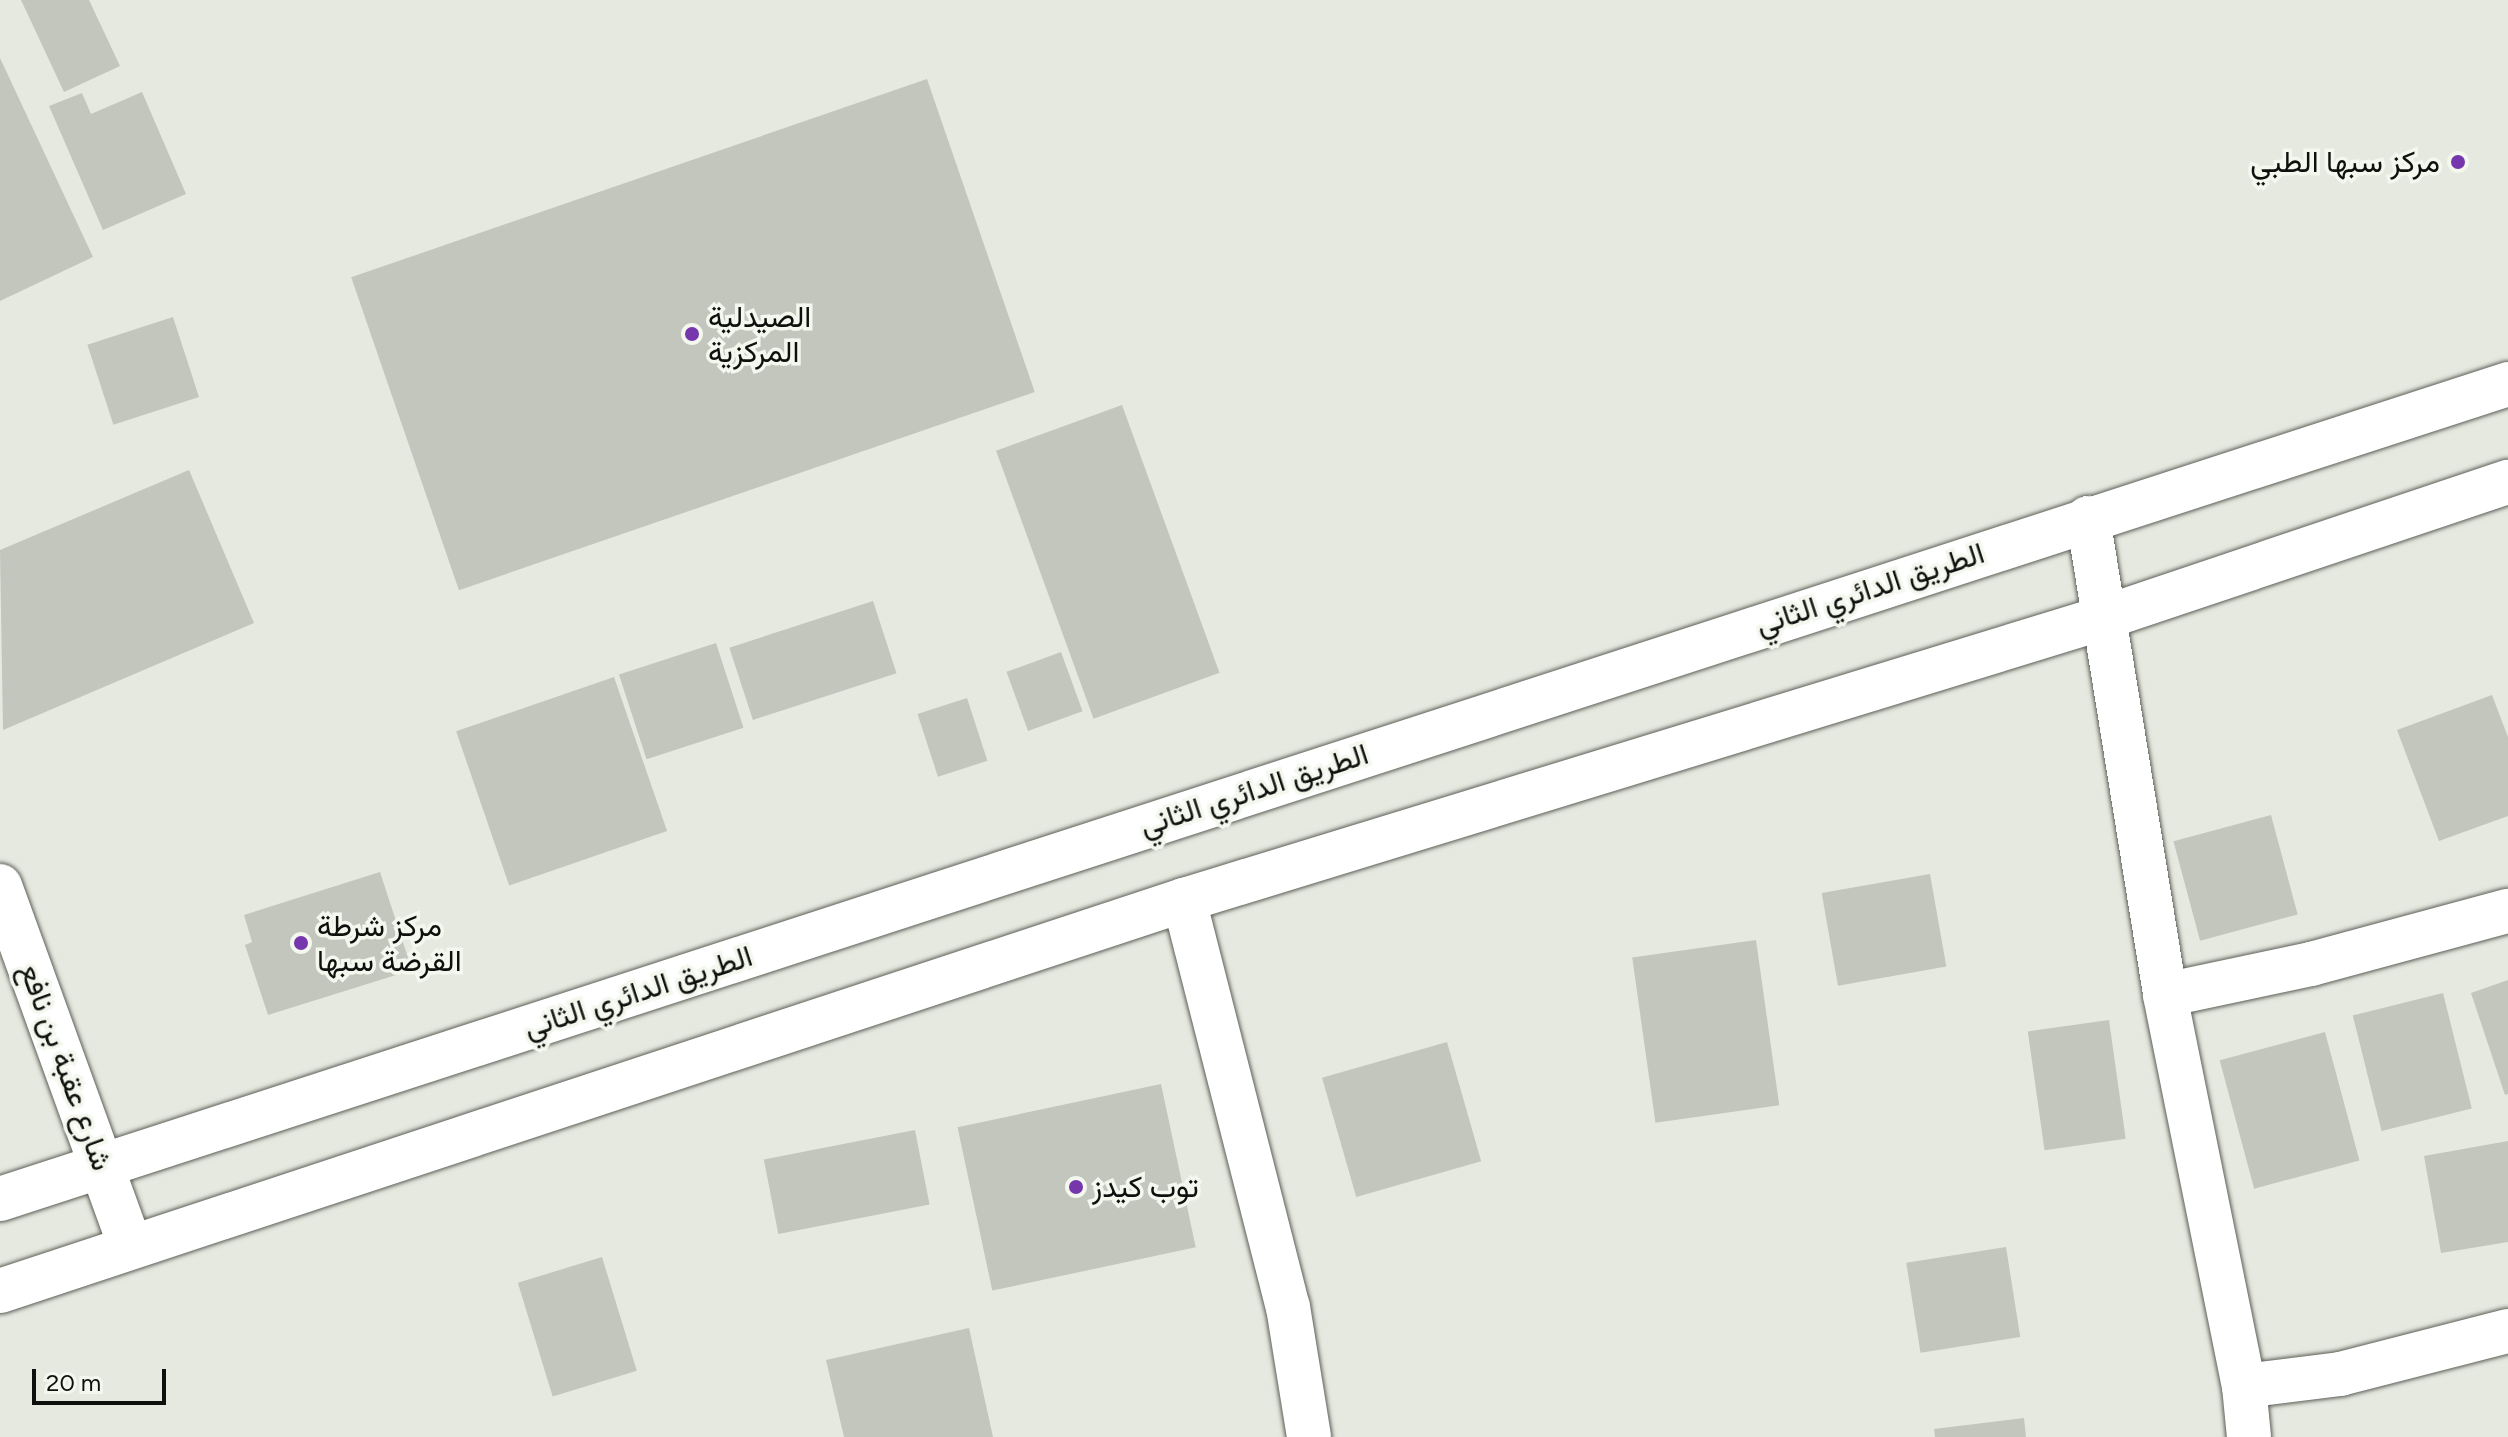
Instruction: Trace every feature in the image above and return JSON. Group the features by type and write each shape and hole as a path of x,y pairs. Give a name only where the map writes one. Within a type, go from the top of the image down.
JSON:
{"main road":[{"name":"الطريق الدائري الثاني","path":"0,1199 2508,384"},
{"path":"0,1291 1184,900 2103,618 2508,482"},
{"path":"2088,518 2165,995 2244,1386 2249,1437"},
{"name":"شارع عقبة بن نافع","path":"0,886 15,971 103,1166 131,1247"},
{"path":"1184,900 1288,1307 1309,1437"},
{"path":"2165,995 2311,964 2508,911"},
{"path":"2244,1386 2340,1374 2508,1331"}],"building":[{"path":"21,0 89,0 120,66 64,92"},
{"path":"0,58 93,257 0,301"},
{"name":"الصيدلية المركزية","path":"927,79 1035,392 459,590 351,277"},
{"path":"142,92 186,194 103,230 49,106 82,93 91,114"},
{"path":"173,317 199,397 113,425 87,345"},
{"path":"1122,405 1219,673 1094,719 996,451"},
{"path":"189,470 254,623 3,730 0,550"},
{"path":"873,601 896,673 753,720 729,648"},
{"path":"716,643 744,728 646,759 619,675"},
{"path":"1061,652 1083,711 1028,731 1006,672"},
{"path":"614,677 667,831 509,885 456,731"},
{"path":"2492,695 2508,737 2508,816 2439,841 2397,730"},
{"path":"967,698 987,761 938,777 918,714"},
{"path":"2271,815 2298,914 2200,941 2173,841"},
{"path":"380,872 412,970 268,1015 245,945 252,942 244,915"},
{"path":"1930,874 1946,967 1838,986 1822,893"},
{"path":"1756,940 1779,1105 1655,1123 1632,957"},
{"path":"2508,980 2508,1094 2505,1095 2471,993"},
{"path":"2443,993 2472,1108 2382,1131 2353,1015"},
{"path":"2109,1020 2126,1139 2044,1150 2028,1031"},
{"path":"2325,1032 2359,1160 2254,1189 2220,1060"},
{"path":"1447,1042 1481,1161 1356,1197 1322,1078"},
{"name":"توب كيدز","path":"1161,1084 1196,1247 992,1291 958,1127"},
{"path":"915,1130 930,1205 778,1234 764,1159"},
{"path":"2508,1141 2508,1242 2441,1253 2424,1156"},
{"path":"2006,1247 2020,1337 1920,1353 1906,1263"},
{"path":"602,1257 637,1371 553,1397 518,1283"},
{"path":"969,1328 993,1437 844,1437 826,1360"},
{"path":"2024,1418 2026,1437 1935,1437 1934,1429"}],"place":[{"name":"مركز سبها الطبي","path":"2458,162"},
{"name":"الصيدلية المركزية","path":"692,334"},
{"name":"مركز شرطة القرضة سبها","path":"301,943"},
{"name":"توب كيدز","path":"1076,1187"}]}
